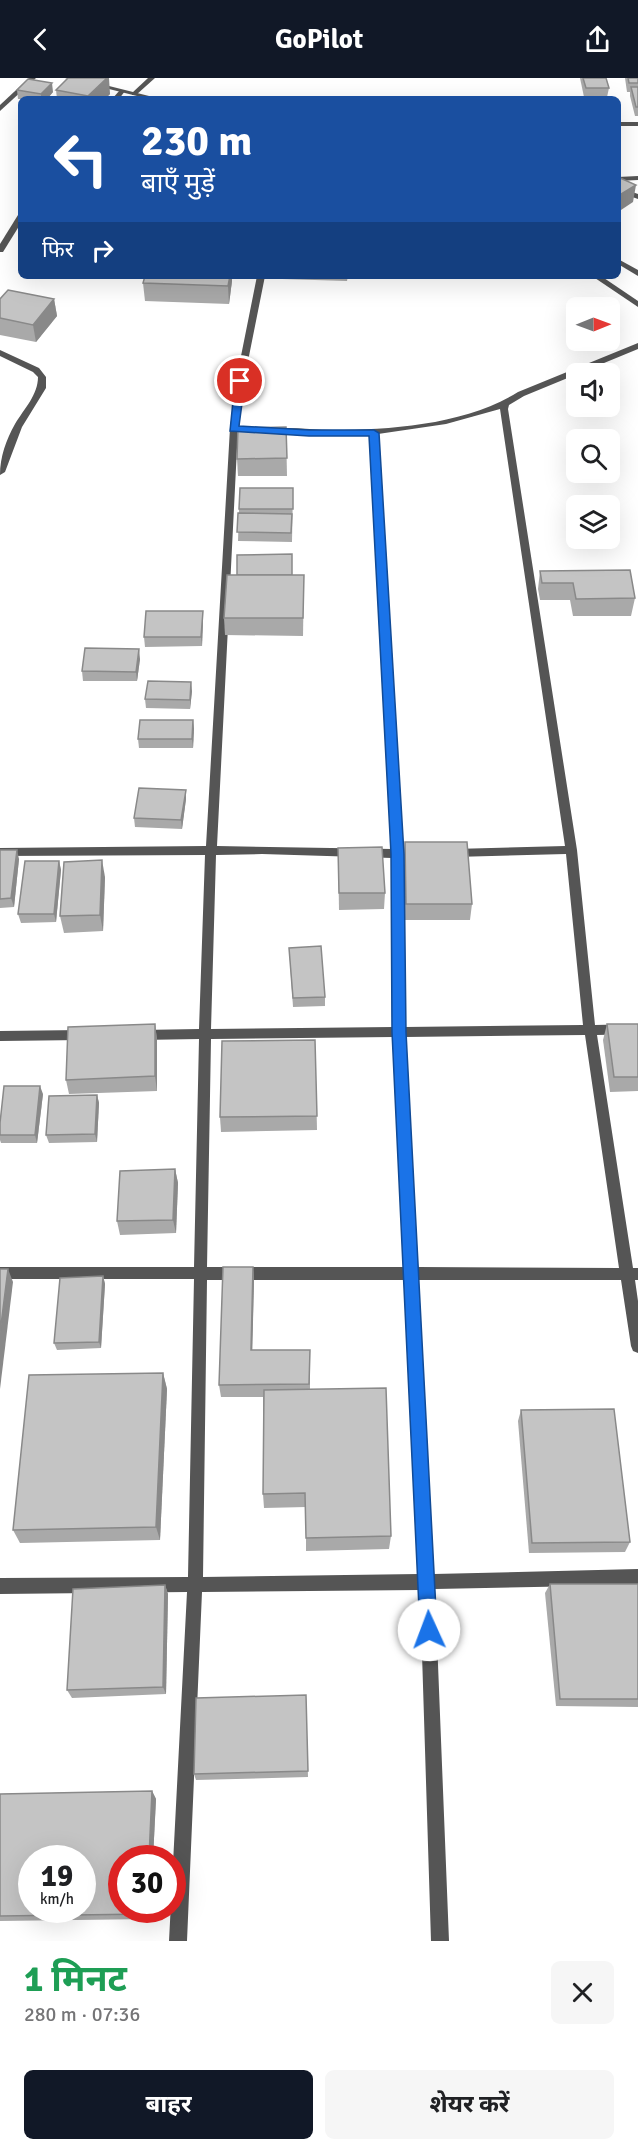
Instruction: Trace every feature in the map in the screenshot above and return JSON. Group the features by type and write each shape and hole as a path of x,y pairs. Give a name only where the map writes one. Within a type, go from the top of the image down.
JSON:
{"street":[{"path":"0,109 33,78"},
{"path":"68,78 144,96"},
{"path":"134,94 152,78"},
{"path":"118,96 122,91"},
{"path":"621,124 638,124"},
{"path":"621,179 638,178"},
{"path":"621,190 638,197"},
{"path":"0,250 18,222"},
{"path":"621,263 638,274"},
{"path":"178,1941 195,1584 205,1035 211,850 239,429 240,381 260,279"},
{"path":"600,279 638,305"},
{"path":"266,430 374,433 407,430 466,418 505,404 521,394 638,346"},
{"path":"0,353 36,370 42,377 42,388 18,427 0,472"},
{"path":"505,404 504,417 571,850 590,1030 632,1274 638,1346"},
{"path":"374,433 398,854 399,1032 427,1582 440,1941"},
{"path":"0,852 211,850 421,853"},
{"path":"444,853 571,850"},
{"path":"125,1035 638,1029"},
{"path":"0,1036 91,1035"},
{"path":"0,1273 632,1274"},
{"path":"0,1586 427,1582 638,1577"}],"building":[{"path":"68,78 107,78 88,96 56,90"},
{"path":"583,78 606,78 609,88 586,88"},
{"path":"628,78 638,78 638,83 629,83"},
{"path":"28,79 52,83 41,94 17,90"},
{"path":"631,87 638,87 638,107 636,107"},
{"path":"621,178 636,185 621,194"},
{"path":"144,279 229,279 228,286 143,283"},
{"path":"8,290 54,299 33,325 0,318 0,299"},
{"path":"286,427 287,458 237,459 238,428"},
{"path":"240,488 293,488 293,509 239,509"},
{"path":"238,513 292,514 291,533 237,532"},
{"path":"292,554 292,575 237,575 237,555"},
{"path":"630,570 635,598 576,599 573,583 542,583 540,571"},
{"path":"227,575 304,575 303,618 224,618"},
{"path":"146,611 203,611 201,637 144,637"},
{"path":"85,648 139,649 136,672 82,671"},
{"path":"148,681 191,682 190,700 145,699"},
{"path":"140,720 193,720 192,739 138,739"},
{"path":"139,788 186,790 181,820 134,818"},
{"path":"405,842 467,842 472,904 406,904"},
{"path":"382,847 385,893 339,893 338,848"},
{"path":"0,850 17,850 11,898 0,899"},
{"path":"102,860 100,915 60,916 64,862"},
{"path":"25,861 59,861 54,914 18,914"},
{"path":"321,946 325,997 293,998 289,948"},
{"path":"155,1024 155,1076 66,1080 68,1027"},
{"path":"607,1024 638,1024 638,1077 614,1077"},
{"path":"315,1040 317,1116 220,1117 222,1041"},
{"path":"4,1086 40,1086 35,1135 0,1135"},
{"path":"97,1095 95,1134 46,1135 49,1096"},
{"path":"175,1169 173,1220 117,1221 120,1171"},
{"path":"223,1267 253,1267 251,1350 310,1350 309,1384 219,1385"},
{"path":"0,1269 8,1269 0,1333"},
{"path":"103,1276 99,1342 54,1343 60,1278"},
{"path":"163,1373 156,1527 13,1530 29,1375"},
{"path":"386,1388 391,1536 306,1538 305,1493 263,1494 264,1390"},
{"path":"614,1409 630,1542 532,1543 521,1410"},
{"path":"550,1584 638,1584 638,1699 560,1699"},
{"path":"165,1585 163,1687 67,1690 73,1589"},
{"path":"306,1695 308,1771 194,1774 196,1698"},
{"path":"152,1791 150,1845 108,1845 108,1915 96,1915 96,1845 18,1845 18,1916 0,1916 0,1794"}],"route":[{"path":"240,381 234,428 309,433 374,433 398,854 399,1032 429,1630"}]}
